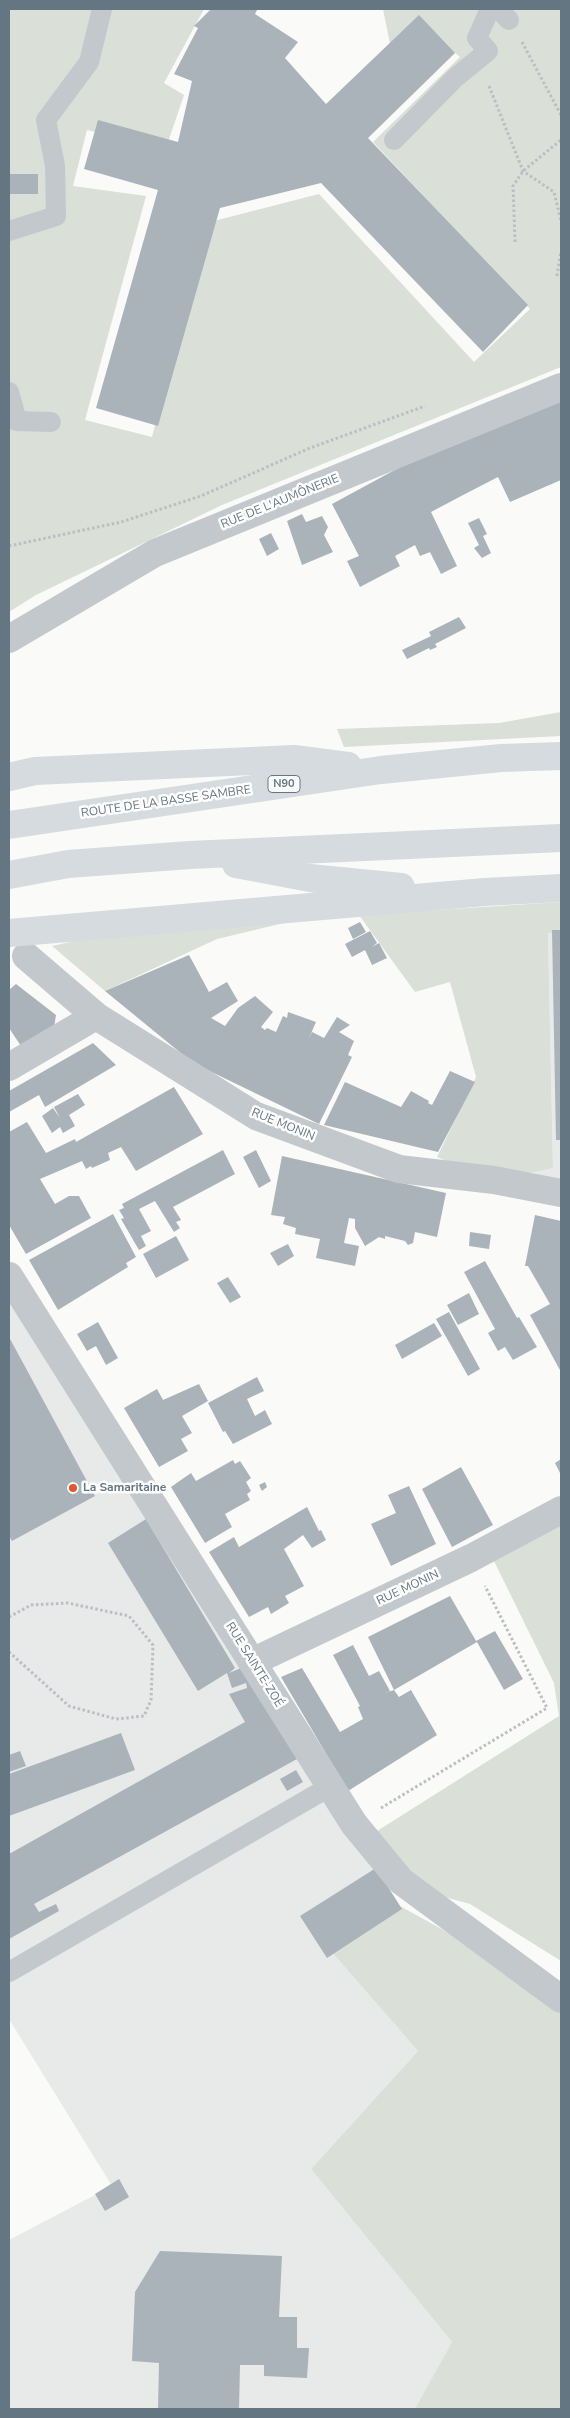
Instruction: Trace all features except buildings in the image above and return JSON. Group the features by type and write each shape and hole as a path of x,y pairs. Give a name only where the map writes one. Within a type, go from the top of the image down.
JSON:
{"highway":[{"name":"ROUTE DE LA BASSE SAMBRE","path":"9,825 381,770 501,758 561,756"},
{"path":"9,777 35,771 294,759 381,770"},
{"path":"9,875 68,864 190,855 561,838"},
{"path":"190,855 310,878 465,894"},
{"path":"9,934 465,894 561,888"}],"street":[{"name":"RUE DE L'AUMÔNERIE","path":"9,639 155,553 561,387"},
{"name":"RUE MONIN","path":"26,956 96,1016 256,1116 399,1169 494,1180 561,1193"},
{"path":"9,1067 96,1016"},
{"name":"RUE SAINTE-ZOÉ","path":"9,1276 354,1824 401,1881 561,1999"},
{"name":"RUE MONIN","path":"252,1662 471,1558 561,1510"}],"lane":[{"path":"9,231 56,216 54,166 46,120 90,62 102,9"},
{"path":"394,140 455,78 488,52 477,38 490,9"},
{"path":"9,392 17,421 51,422"},
{"path":"9,1972 330,1786"}],"path":[{"path":"504,14 561,115"},
{"path":"479,60 523,171 554,192 561,221"},
{"path":"515,242 513,186 523,171 561,140"},
{"path":"557,276 561,251"},
{"path":"9,546 121,522 201,496 310,448 432,403"},
{"path":"354,1824 547,1708 471,1558"},
{"path":"9,1617 31,1605 68,1603 129,1616 153,1645 151,1700 144,1716 116,1719 69,1706 9,1652"}],"shaded area":[{"path":"9,9 204,9 164,83 184,95 166,148 87,130 73,186 146,196 85,420 152,437 206,223 319,194 474,362 530,309 373,142 460,57 416,20 390,44 383,9 561,9 561,367 222,505 36,595 9,612"},
{"path":"561,712 561,736 344,747 337,729 499,723"},
{"path":"561,902 561,932 548,933 553,1168 494,1180 437,1157 476,1077 450,982 415,992 359,915"},
{"path":"284,917 284,923 217,939 105,991 52,946 111,933"},
{"path":"548,932 561,932 561,1194 494,1180 553,1167"},
{"path":"9,1294 398,1905 329,1949 418,2051 311,2169 452,2342 416,2409 9,2409 9,2240 112,2186 9,2019"},
{"path":"561,1517 561,1961 470,1904 408,1887 366,1838 559,1716 554,1683 493,1559"},
{"path":"398,1905 540,1983 561,2000 561,2409 415,2409 452,2342 311,2169 418,2051 329,1949"}],"place":[{"name":"La Samaritaine","path":"73,1488"}]}
